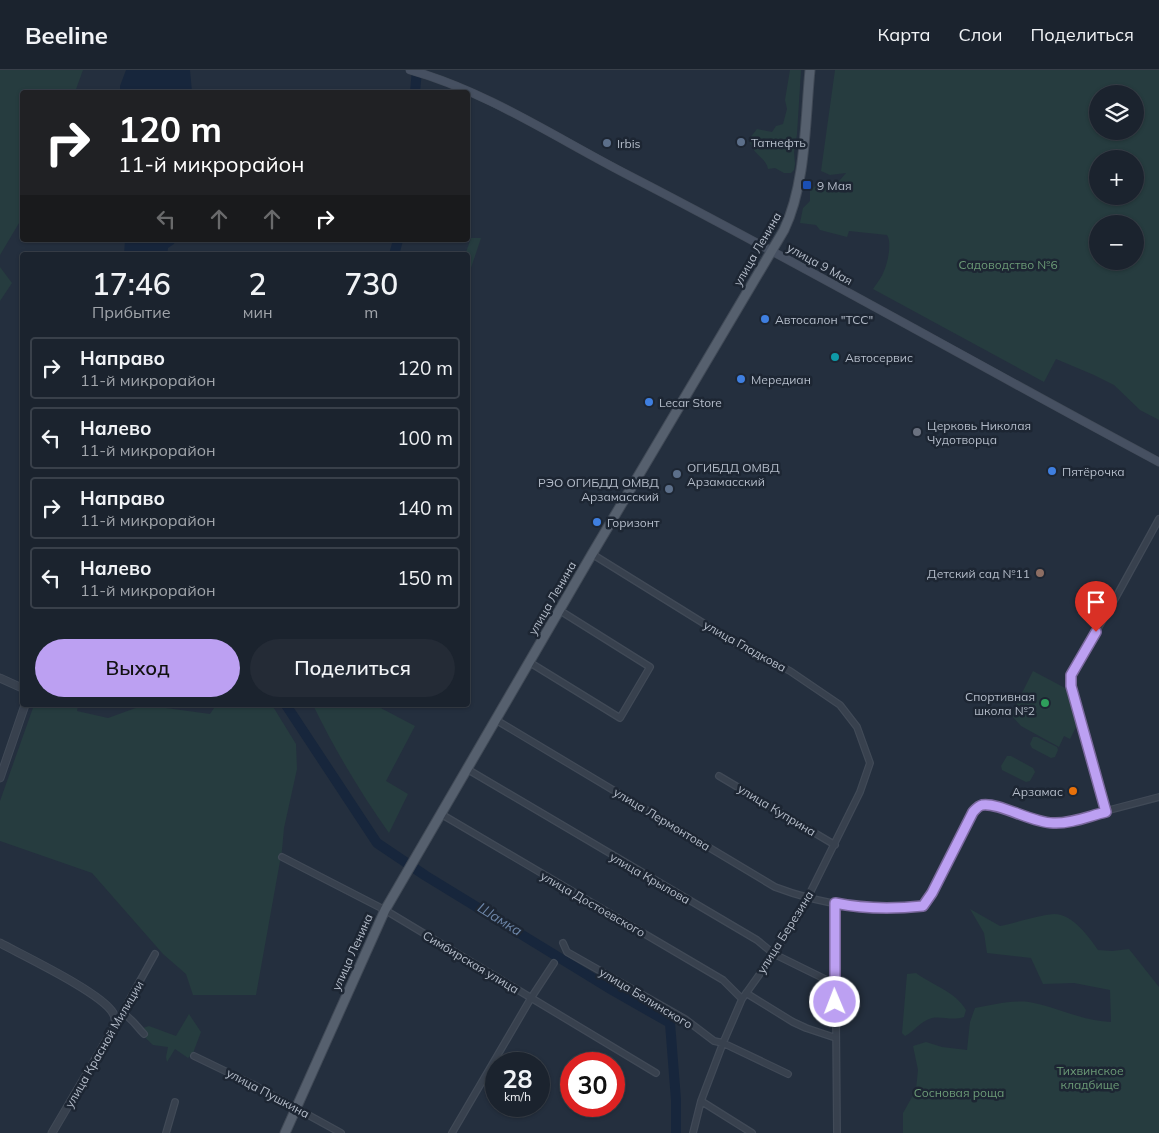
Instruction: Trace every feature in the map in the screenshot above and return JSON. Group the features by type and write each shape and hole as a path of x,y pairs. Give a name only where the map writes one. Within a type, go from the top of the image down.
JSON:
{"main road":[{"name":"улица 9 Мая","path":"410,70 466,90"},
{"name":"улица Ленина","path":"285,1133 385,910 791,216 799,180 810,70"},
{"name":"улица 9 Мая","path":"470,92 512,112 594,158 772,250 1159,462"}],"street":[{"path":"1159,519 1071,675 1071,686 1106,812 1159,797"},
{"name":"улица Гладкова","path":"592,554 737,644 790,671 840,705 857,727 870,763"},
{"path":"529,662 620,718 650,667 559,610"},
{"path":"0,678 20,687"},
{"path":"0,778 24,707"},
{"name":"улица Лермонтова","path":"496,720 776,887 808,897 850,906 891,908 923,906 932,893 973,812 982,805 1047,823 1068,822 1106,812"},
{"name":"улица Березина","path":"693,1133 701,1101 723,1042 742,999 774,954 808,897 860,792 870,763"},
{"name":"улица Крылова","path":"467,769 757,940 774,954 835,984"},
{"name":"улица Куприна","path":"719,776 835,845"},
{"name":"улица Достоевского","path":"440,814 723,980 742,999"},
{"name":"Симбирская улица","path":"282,857 385,910 656,1074"},
{"path":"835,903 837,1133"},
{"path":"0,944 92,993 113,1012 115,1020"},
{"name":"улица Белинского","path":"563,947 685,1019 714,1041 723,1042 788,1074"},
{"name":"улица Красной Милиции","path":"52,1133 112,1031 115,1020 122,1012 155,954"},
{"path":"452,1133 531,998 554,963"},
{"path":"746,993 793,1022 836,1038"},
{"path":"122,1012 131,1018 134,1025 144,1034"},
{"name":"улица Пушкина","path":"194,1056 297,1108 341,1133"},
{"path":"701,1101 752,1133"},
{"path":"166,1133 175,1102"}],"green space":[{"path":"0,70 83,70 76,90 20,90 20,221 0,255"},
{"path":"790,70 801,70 794,152 795,164 794,170 791,173 784,173 775,168 768,169 765,162 753,149 749,139 757,129 772,132 776,126 783,124 787,109 785,100"},
{"name":"Садоводство №6","path":"835,70 1159,70 1159,420 1140,410 1114,385 1094,375 1056,359 1044,382 873,289 882,276 887,263 889,247 887,235 849,231 847,237 820,230 816,225 800,223 803,208 810,201 810,190 816,186 822,189 826,182 834,187 846,173 830,175 821,171"},
{"path":"471,238 481,238 470,271 470,252 466,252"},
{"path":"0,267 12,283 0,301"},
{"name":"Спортивная школа №2","path":"1033,671 1069,690 1078,723 1070,739 1064,736 1059,747 1021,726 1011,715"},
{"path":"33,707 78,707 77,711 108,718 138,707 159,707 210,714 215,707 273,707 296,744 297,769 284,828 282,850 256,995 193,995 186,974 163,954 92,873 0,841 0,801"},
{"path":"314,707 379,707 415,726 386,781 408,794 389,833 348,771"},
{"path":"1033,737 1037,737 1057,747 1058,750 1055,757 1051,758 1032,748 1030,744"},
{"path":"1007,756 1011,756 1033,768 1035,772 1030,781 1026,782 1002,770 1001,766"},
{"path":"970,909 1000,926 1035,917 1054,914 1061,915 1080,927 1098,950 1129,949 1159,987 1159,1133 903,1133 903,1113 916,1090 918,1070 913,1046 926,1042 942,1047 967,1050 970,1022 975,1008 1009,1002 1029,1002 1080,1017 1111,1022 1110,990 1074,983 1043,984 1031,958 987,953 984,933"},
{"path":"916,973 956,998 966,1010 964,1017 955,1019 932,1018 924,1021 905,1036 902,1033 907,974"},
{"path":"189,1014 201,1032 193,1053 188,1058 175,1049 167,1062 168,1047 153,1045 137,1030 149,1026 176,1036"}],"water":[{"path":"126,70 190,70 192,90 120,90"},
{"path":"125,242 174,242 168,248 167,252 124,252"}],"waterway":[{"name":"Шамка","path":"415,90 417,70"},
{"name":"Шамка","path":"395,252 397,242"},
{"name":"Шамка","path":"287,707 377,843 426,876 612,990 670,1023 676,1100 676,1133"}],"place":[{"name":"Татнефть","path":"741,142"},
{"name":"Irbis","path":"607,143"},
{"name":"9 Мая","path":"807,185"},
{"name":"Автосалон \"ТСС\"","path":"765,319"},
{"name":"Автосервис","path":"835,357"},
{"name":"Мередиан","path":"741,379"},
{"name":"Lecar Store","path":"649,402"},
{"name":"Церковь Николая Чудотворца","path":"917,432"},
{"name":"Пятёрочка","path":"1052,471"},
{"name":"ОГИБДД ОМВД Арзамасский","path":"677,474"},
{"name":"РЭО ОГИБДД ОМВД Арзамасский","path":"669,489"},
{"name":"Горизонт","path":"597,522"},
{"name":"Детский сад №11","path":"1040,573"},
{"name":"Спортивная школа №2","path":"1045,703"},
{"name":"Арзамас","path":"1073,791"}],"route":[{"path":"835,1002 835,903 850,906 891,908 923,906 932,893 973,812 982,805 988,805 1036,821 1056,824 1106,812 1071,686 1071,675 1096,632"}],"park label":[{"name":"Тихвинское кладбище","path":"1090,1077"},
{"name":"Сосновая роща","path":"959,1092"}]}
